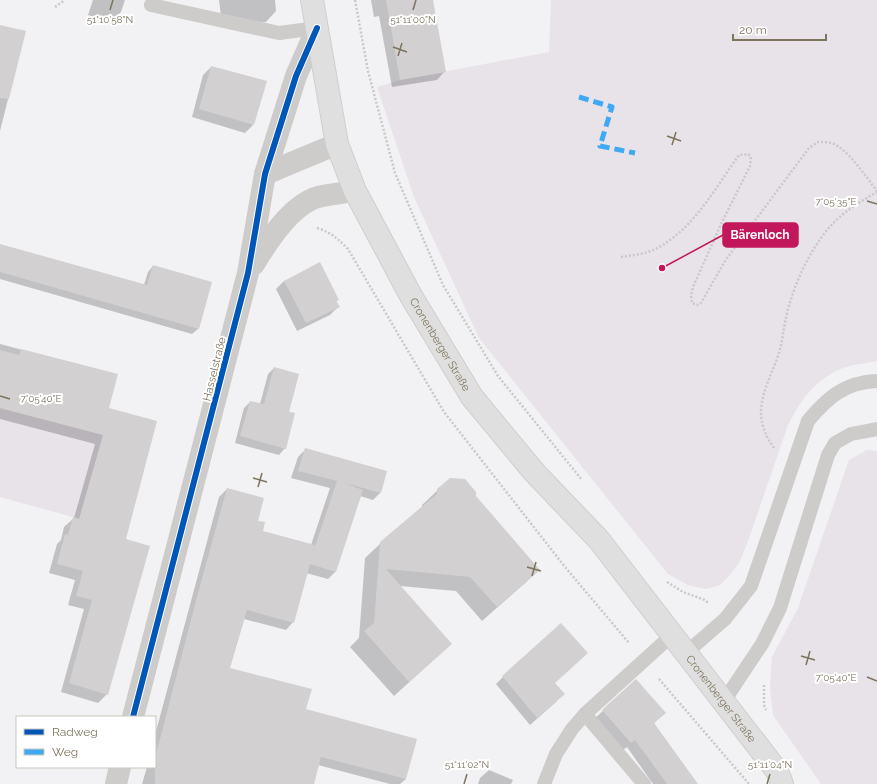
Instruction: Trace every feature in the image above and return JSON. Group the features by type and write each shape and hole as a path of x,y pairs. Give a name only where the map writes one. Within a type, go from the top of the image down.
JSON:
{"main road":[{"name":"Cronenberger Straße","path":"312,0 337,144 355,191 411,296 472,396 534,472 599,540 672,635 687,652 783,780"}],"street":[{"name":"Hasselstraße","path":"134,716 248,273 265,174 296,76 317,28"},
{"path":"265,174 337,144"},
{"name":"Hasselstraße","path":"248,273 268,241 297,208 317,198 355,191"},
{"path":"116,784 120,768"}],"lane":[{"path":"152,4 279,33 317,28"},
{"path":"687,652 725,619 751,586 794,457 808,421 822,404 837,392 855,384 877,381"},
{"path":"724,701 762,644 780,608 828,455 835,443 851,434 872,429 877,430"},
{"path":"544,784 556,754 572,729 585,714 672,635"},
{"path":"585,714 644,784"}],"path":[{"path":"55,8 65,0"},
{"path":"355,0 368,71 395,173 443,285 498,376 587,486"},
{"path":"621,257 643,254 659,247 682,231 698,213 739,155 748,154 751,157 750,166 722,222 693,287 691,296 692,303 697,305 701,303 725,261 744,234 809,148 818,142 835,144 853,160 877,192 854,205 834,222 809,256 788,309 784,337 762,400 762,426 770,443 779,454 794,457"},
{"path":"666,581 683,592 705,600 725,619"}],"shaded area":[{"path":"551,0 877,0 877,361 846,367 827,376 811,390 799,406 788,425 739,563 720,585 706,589 688,585 668,574 479,338 414,197 377,87 400,80 549,52"},
{"path":"0,408 103,435 80,519 0,497"},
{"path":"867,450 877,451 877,784 821,784 773,715 770,688 772,657 798,608 849,460"}],"building":[{"path":"386,0 433,0 446,72 400,80"},
{"path":"0,25 26,31 9,99 0,98"},
{"path":"211,66 267,81 254,125 199,109"},
{"path":"0,244 147,285 153,265 212,282 199,329 0,272"},
{"path":"320,262 339,300 336,301 340,307 306,323 284,281"},
{"path":"21,349 118,374 109,408 157,421 126,539 150,546 108,695 69,683 92,600 76,596 83,571 57,564 65,534 68,535 73,517 79,519 103,435 0,408 0,350 19,355"},
{"path":"274,367 299,374 289,412 295,413 286,449 240,436 250,401 264,404"},
{"path":"305,448 387,471 381,493 344,483 363,490 336,572 310,564 294,623 247,610 230,668 312,689 306,709 417,739 406,779 321,757 314,784 155,784 156,754 227,488 264,498 258,521 265,522 263,531 315,545 311,558 337,481 298,471"},
{"path":"450,478 465,479 476,492 476,496 540,570 497,607 470,577 386,569 452,644 409,682 364,631 374,623 380,542 437,494 437,489"},
{"path":"561,623 588,653 555,683 565,694 537,718 502,676"},
{"path":"636,679 666,713 654,723 698,784 667,784 635,740 631,743 602,710"}],"marked path":[{"path":"579,97 612,107 600,146 635,153"}],"cycle path":[{"path":"133,716 248,273 265,174 296,76 317,28"}],"place":[{"name":"Bärenloch","path":"662,268"}]}
